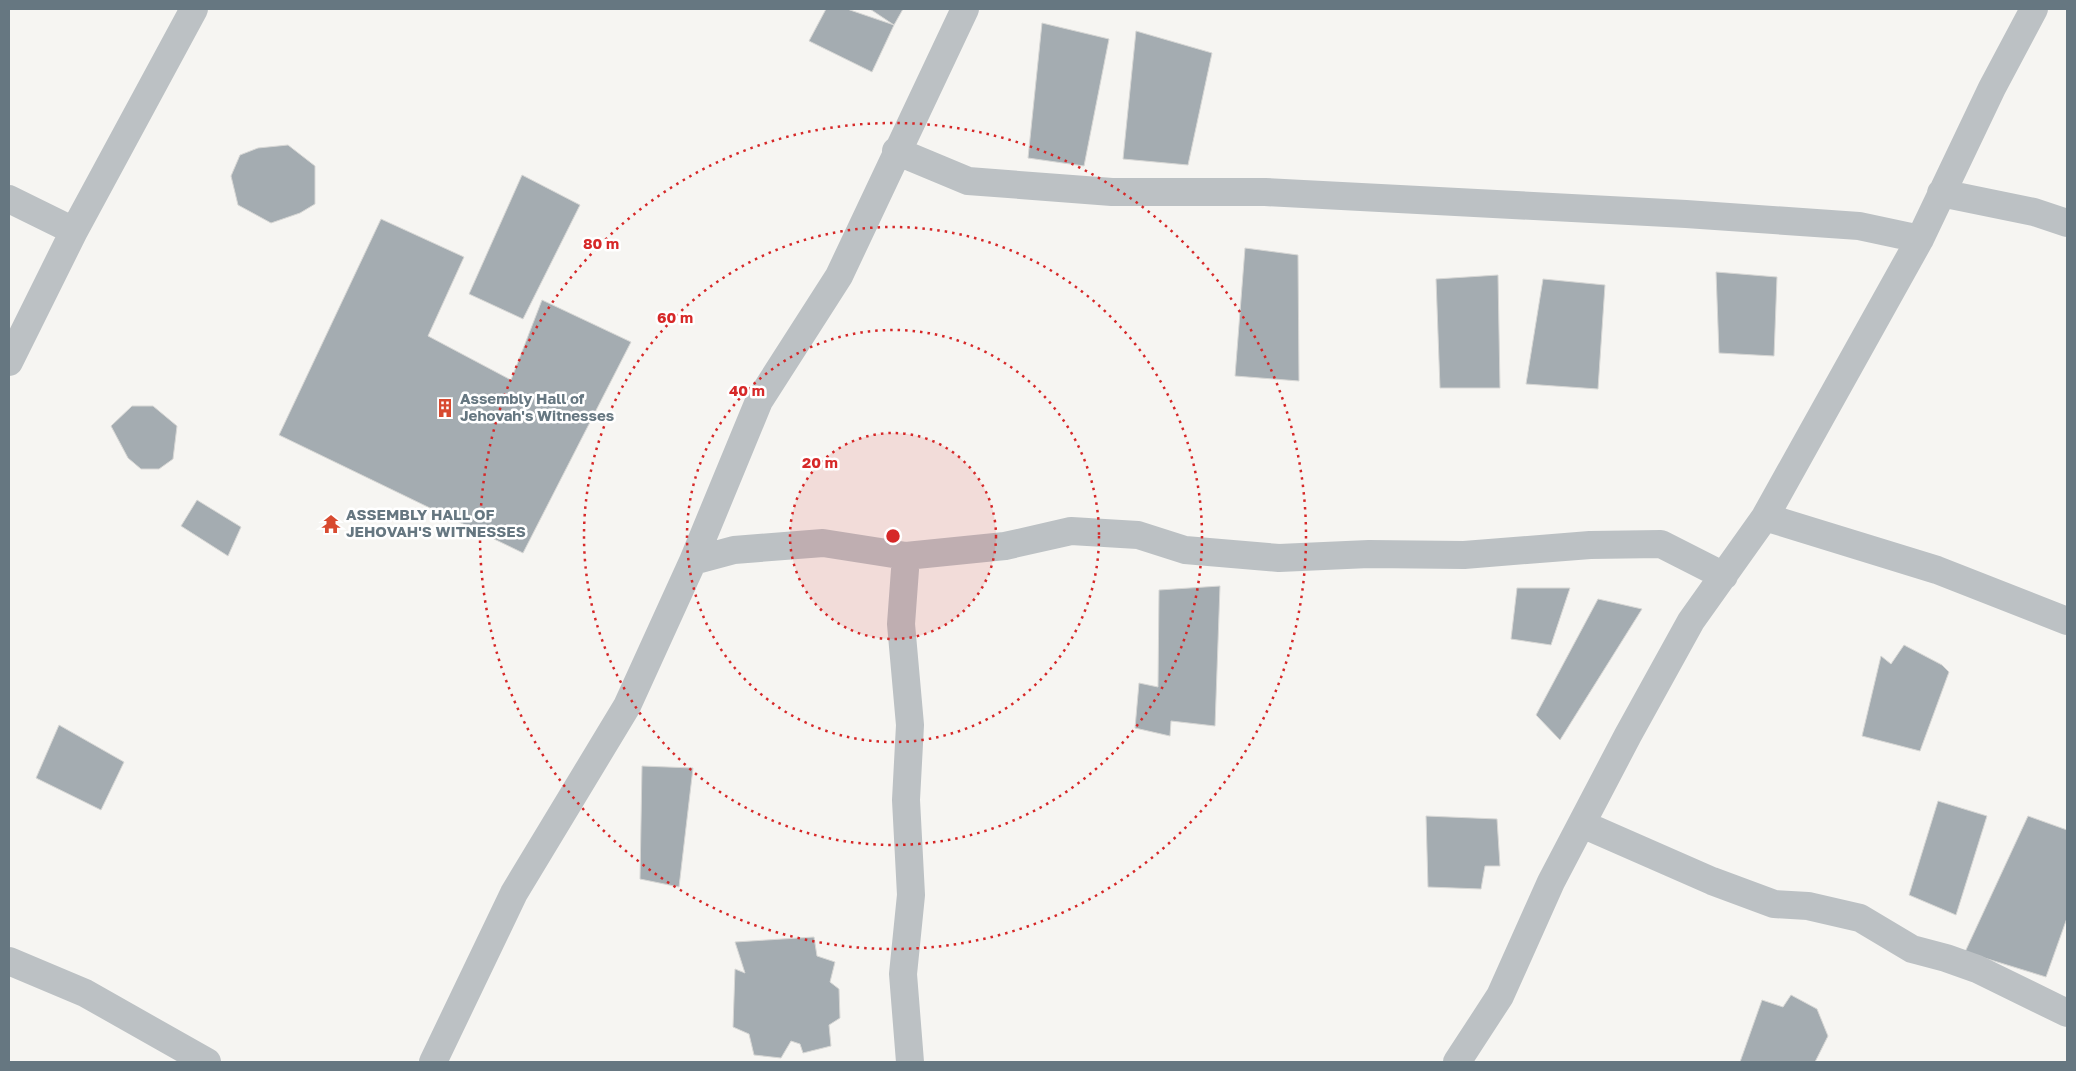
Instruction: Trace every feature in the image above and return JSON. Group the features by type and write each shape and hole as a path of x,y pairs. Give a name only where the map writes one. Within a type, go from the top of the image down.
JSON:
{"street":[{"path":"9,362 74,231 194,9"},
{"path":"433,1062 514,893 627,706 693,561 759,401 840,276 896,151 965,9"},
{"path":"1456,1062 1500,996 1551,882 1691,621 1765,517 1920,239 1992,88 2034,9"},
{"path":"896,151 968,181 1112,192 1265,192 1686,214 1858,226 1920,239"},
{"path":"1941,194 2034,212 2067,223"},
{"path":"9,199 74,231"},
{"path":"1765,517 1937,570 2067,621"},
{"path":"693,561 734,550 823,543 906,556 1005,546 1071,531 1138,535 1185,550 1279,558 1368,554 1464,555 1590,545 1661,544 1724,576"},
{"path":"906,556 901,624 910,725 906,800 911,895 903,974 910,1062"},
{"path":"1582,824 1712,881 1774,904 1808,906 1860,918 1912,949 1977,969 2067,1013"},
{"path":"9,961 85,993 207,1062"}],"building":[{"path":"826,9 847,9 894,25 872,72 809,41"},
{"path":"870,9 903,9 894,25"},
{"path":"1042,23 1109,39 1084,166 1028,158"},
{"path":"1136,31 1212,53 1188,165 1123,159"},
{"path":"288,145 315,166 315,204 300,213 271,223 238,205 231,176 240,155 258,148"},
{"path":"522,175 580,205 523,319 469,294"},
{"name":"Assembly Hall of Jehovah's Witnesses","path":"381,219 464,257 428,336 511,380 542,300 631,342 523,553 279,435"},
{"path":"1245,248 1298,255 1299,381 1235,376"},
{"path":"1716,272 1777,277 1774,356 1719,353"},
{"path":"1498,275 1500,388 1440,388 1436,279"},
{"path":"1543,279 1605,285 1598,389 1526,384"},
{"path":"132,406 153,406 177,426 173,459 159,469 141,469 128,458 111,426"},
{"path":"197,500 241,527 228,556 181,526"},
{"path":"1220,586 1215,726 1171,721 1170,736 1135,728 1139,683 1158,687 1159,590"},
{"path":"1517,588 1570,588 1551,645 1511,639"},
{"path":"1598,599 1642,609 1560,740 1536,715"},
{"path":"1904,645 1942,665 1949,672 1920,751 1862,736 1881,656 1891,664"},
{"path":"59,725 124,762 101,810 36,778"},
{"path":"642,766 693,768 679,887 640,879"},
{"path":"1938,801 1987,816 1956,915 1909,895"},
{"path":"1426,816 1497,819 1500,866 1485,866 1481,889 1428,887"},
{"path":"2028,816 2067,830 2067,918 2046,977 1965,952"},
{"path":"814,937 817,956 835,962 830,982 839,989 840,1018 829,1025 831,1046 803,1053 800,1044 791,1041 781,1058 754,1055 749,1034 733,1027 735,969 745,973 735,942"},
{"path":"1791,995 1817,1009 1828,1036 1815,1062 1740,1062 1762,1000 1783,1007"}],"place":[{"name":"Assembly Hall of Jehovah's Witnesses","path":"445,408"},
{"name":"ASSEMBLY HALL OF JEHOVAH'S WITNESSES","path":"331,524"}]}
